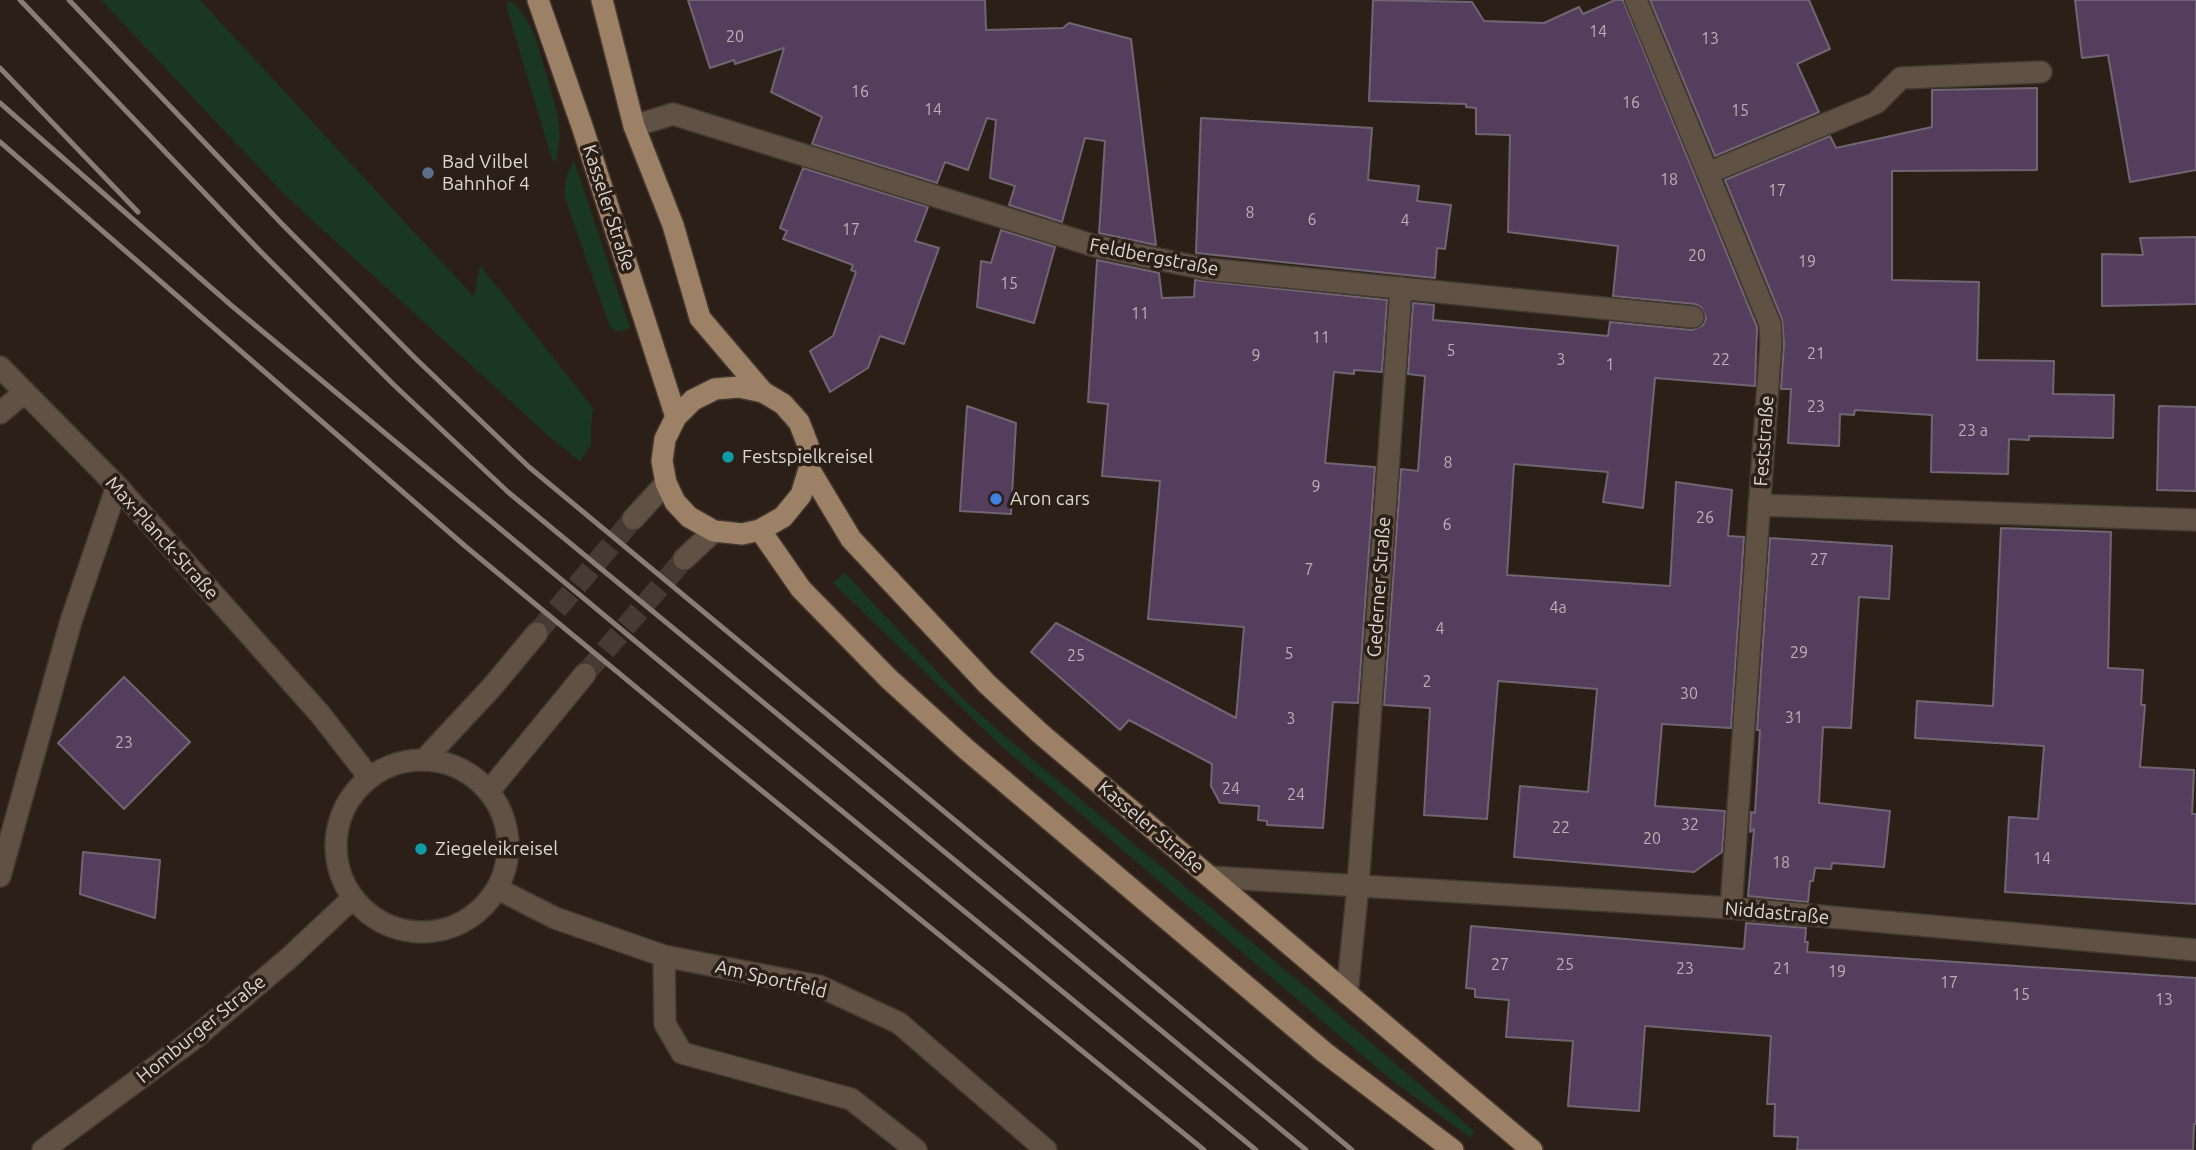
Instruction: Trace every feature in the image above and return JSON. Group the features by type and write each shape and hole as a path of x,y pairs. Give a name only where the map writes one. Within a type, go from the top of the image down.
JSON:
{"main road":[{"name":"Kasseler Straße","path":"538,0 583,129 676,417"},
{"name":"Kasseler Straße","path":"602,0 634,126 673,225 700,318 763,391 783,404 799,422 808,445 809,469 851,539 987,684 1041,734 1532,1150"},
{"path":"763,391 739,387 715,389 693,400 676,417 666,439 662,461 666,483 675,502 689,517 714,531 742,534 760,530 783,517 801,495 809,469"},
{"path":"760,530 801,589 889,678 957,740 1324,1052 1453,1150"}],"street":[{"name":"Feststraße","path":"1636,0 1770,324 1771,342 1731,908"},
{"path":"1708,173 1876,103 1901,78 2040,72"},
{"name":"Feldbergstraße","path":"634,126 673,114 1095,246 1206,269 1693,317"},
{"name":"Gederner Straße","path":"1358,886 1401,288"},
{"name":"Max-Planck-Straße","path":"0,368 117,486 320,714 369,777"},
{"path":"0,413 25,393"},
{"path":"633,519 666,483"},
{"path":"0,876 71,621 117,486"},
{"path":"1759,505 2196,520"},
{"path":"684,559 714,531"},
{"path":"425,759 492,687 537,633"},
{"path":"489,791 585,674"},
{"path":"425,759 449,764 471,774 489,791 505,821 508,856 498,889 475,915 445,931 410,933 378,922 352,899 340,875 334,848 338,822 344,809 350,797 369,777 396,763 425,759"},
{"name":"Niddastraße","path":"1210,877 1731,908 2196,950"},
{"path":"1347,994 1358,886"},
{"name":"Am Sportfeld","path":"498,889 555,918 664,957 819,985 899,1023 1046,1150"},
{"name":"Homburger Straße","path":"43,1150 196,1037 289,958 352,899"},
{"path":"664,957 665,1024 682,1053 851,1099 916,1150"}],"green space":[{"path":"101,0 200,0 474,297 480,265 593,408 591,446 580,461 552,439 286,196"},
{"path":"508,1 515,4 526,18 535,36 557,112 560,136 556,163 552,159 507,9"},
{"path":"574,161 630,328 618,332 610,327 564,195 567,174"},
{"path":"845,573 961,697 1474,1131 1471,1138 1389,1078 1000,745 833,583"}],"building":[{"path":"688,0 985,0 986,30 1063,28 1069,23 1131,39 1156,245 1099,233 1105,141 1085,138 1062,222 1009,205 1015,186 990,178 996,120 987,118 968,170 945,162 937,183 812,144 822,117 771,92 784,48 735,64 734,60 710,68"},
{"path":"1373,0 1472,2 1484,21 1544,23 1579,7 1583,14 1615,0 1623,0 1757,327 1755,386 1655,378 1643,508 1603,502 1608,472 1514,464 1507,575 1670,586 1676,482 1732,490 1728,536 1744,537 1731,728 1662,724 1655,806 1725,811 1722,852 1694,872 1514,857 1520,786 1588,792 1597,689 1498,681 1487,819 1424,815 1430,708 1384,705 1401,469 1418,471 1425,376 1408,374 1413,303 1434,305 1433,320 1608,336 1610,322 1692,330 1703,325 1706,318 1701,307 1695,304 1613,296 1618,246 1508,232 1510,135 1476,134 1476,108 1466,107 1466,104 1369,101"},
{"path":"1650,0 1809,0 1830,49 1797,64 1819,112 1715,156"},
{"path":"2075,0 2196,0 2196,170 2130,182 2108,55 2082,58"},
{"path":"2037,88 2037,170 1892,171 1892,280 1979,282 1977,360 2054,361 2053,394 2114,395 2113,438 2029,436 2029,440 2009,439 2008,474 1931,472 1932,415 1855,410 1854,415 1840,414 1839,446 1788,443 1791,389 1781,389 1784,343 1782,319 1725,180 1830,136 1836,148 1932,127 1932,90"},
{"path":"1201,118 1372,128 1368,180 1419,186 1417,201 1451,205 1445,249 1437,248 1435,278 1196,253"},
{"path":"803,168 928,207 915,241 939,248 904,344 880,336 868,368 830,392 810,351 833,336 856,272 851,270 853,265 783,239 787,231 780,228"},
{"path":"1001,230 1055,247 1034,323 977,307 981,261 991,263"},
{"path":"2196,237 2196,304 2102,306 2102,254 2143,255 2140,238"},
{"path":"1097,260 1159,273 1162,298 1194,297 1195,280 1387,300 1382,372 1334,372 1325,463 1375,467 1358,703 1333,702 1323,828 1267,825 1267,821 1258,820 1259,806 1220,803 1211,786 1212,764 1129,720 1120,730 1031,652 1056,623 1236,718 1244,627 1148,619 1160,481 1102,476 1108,404 1088,402"},
{"path":"967,406 1016,423 1011,514 960,511"},
{"path":"2159,406 2196,407 2196,491 2157,490"},
{"path":"2001,528 2111,532 2108,668 2143,670 2141,705 2145,705 2140,767 2194,770 2192,814 2196,814 2196,904 2005,892 2009,817 2038,819 2044,746 1915,738 1917,701 1993,706"},
{"path":"1770,538 1892,546 1889,599 1859,597 1851,728 1823,727 1819,803 1890,811 1884,867 1832,863 1831,869 1815,868 1813,881 1810,881 1808,902 1748,896 1754,829 1750,832 1751,812 1755,813 1760,730 1757,730"},
{"path":"124,677 190,742 124,809 58,743"},
{"path":"83,852 160,860 155,918 80,894"},
{"path":"1746,923 1806,928 1807,952 2196,978 2196,1124 2193,1150 1797,1150 1798,1137 1774,1136 1775,1104 1767,1104 1771,1036 1645,1026 1639,1111 1568,1106 1573,1041 1506,1037 1509,1000 1475,997 1475,989 1466,988 1471,926 1744,949"}],"tunnel":[{"path":"537,633 633,519"},
{"path":"585,674 684,559"}],"railway":[{"path":"20,0 260,251 394,385 508,492 1306,1150"},
{"path":"69,0 282,224 416,359 529,467 1352,1150"},
{"path":"0,68 138,212"},
{"path":"0,103 232,306 705,699 1256,1150"},
{"path":"0,142 465,546 1204,1150"}],"place":[{"name":"Bad Vilbel Bahnhof 4","path":"428,173"},
{"name":"Festspielkreisel","path":"728,457"},
{"name":"Aron cars","path":"996,499"},
{"name":"Ziegeleikreisel","path":"421,849"}]}
